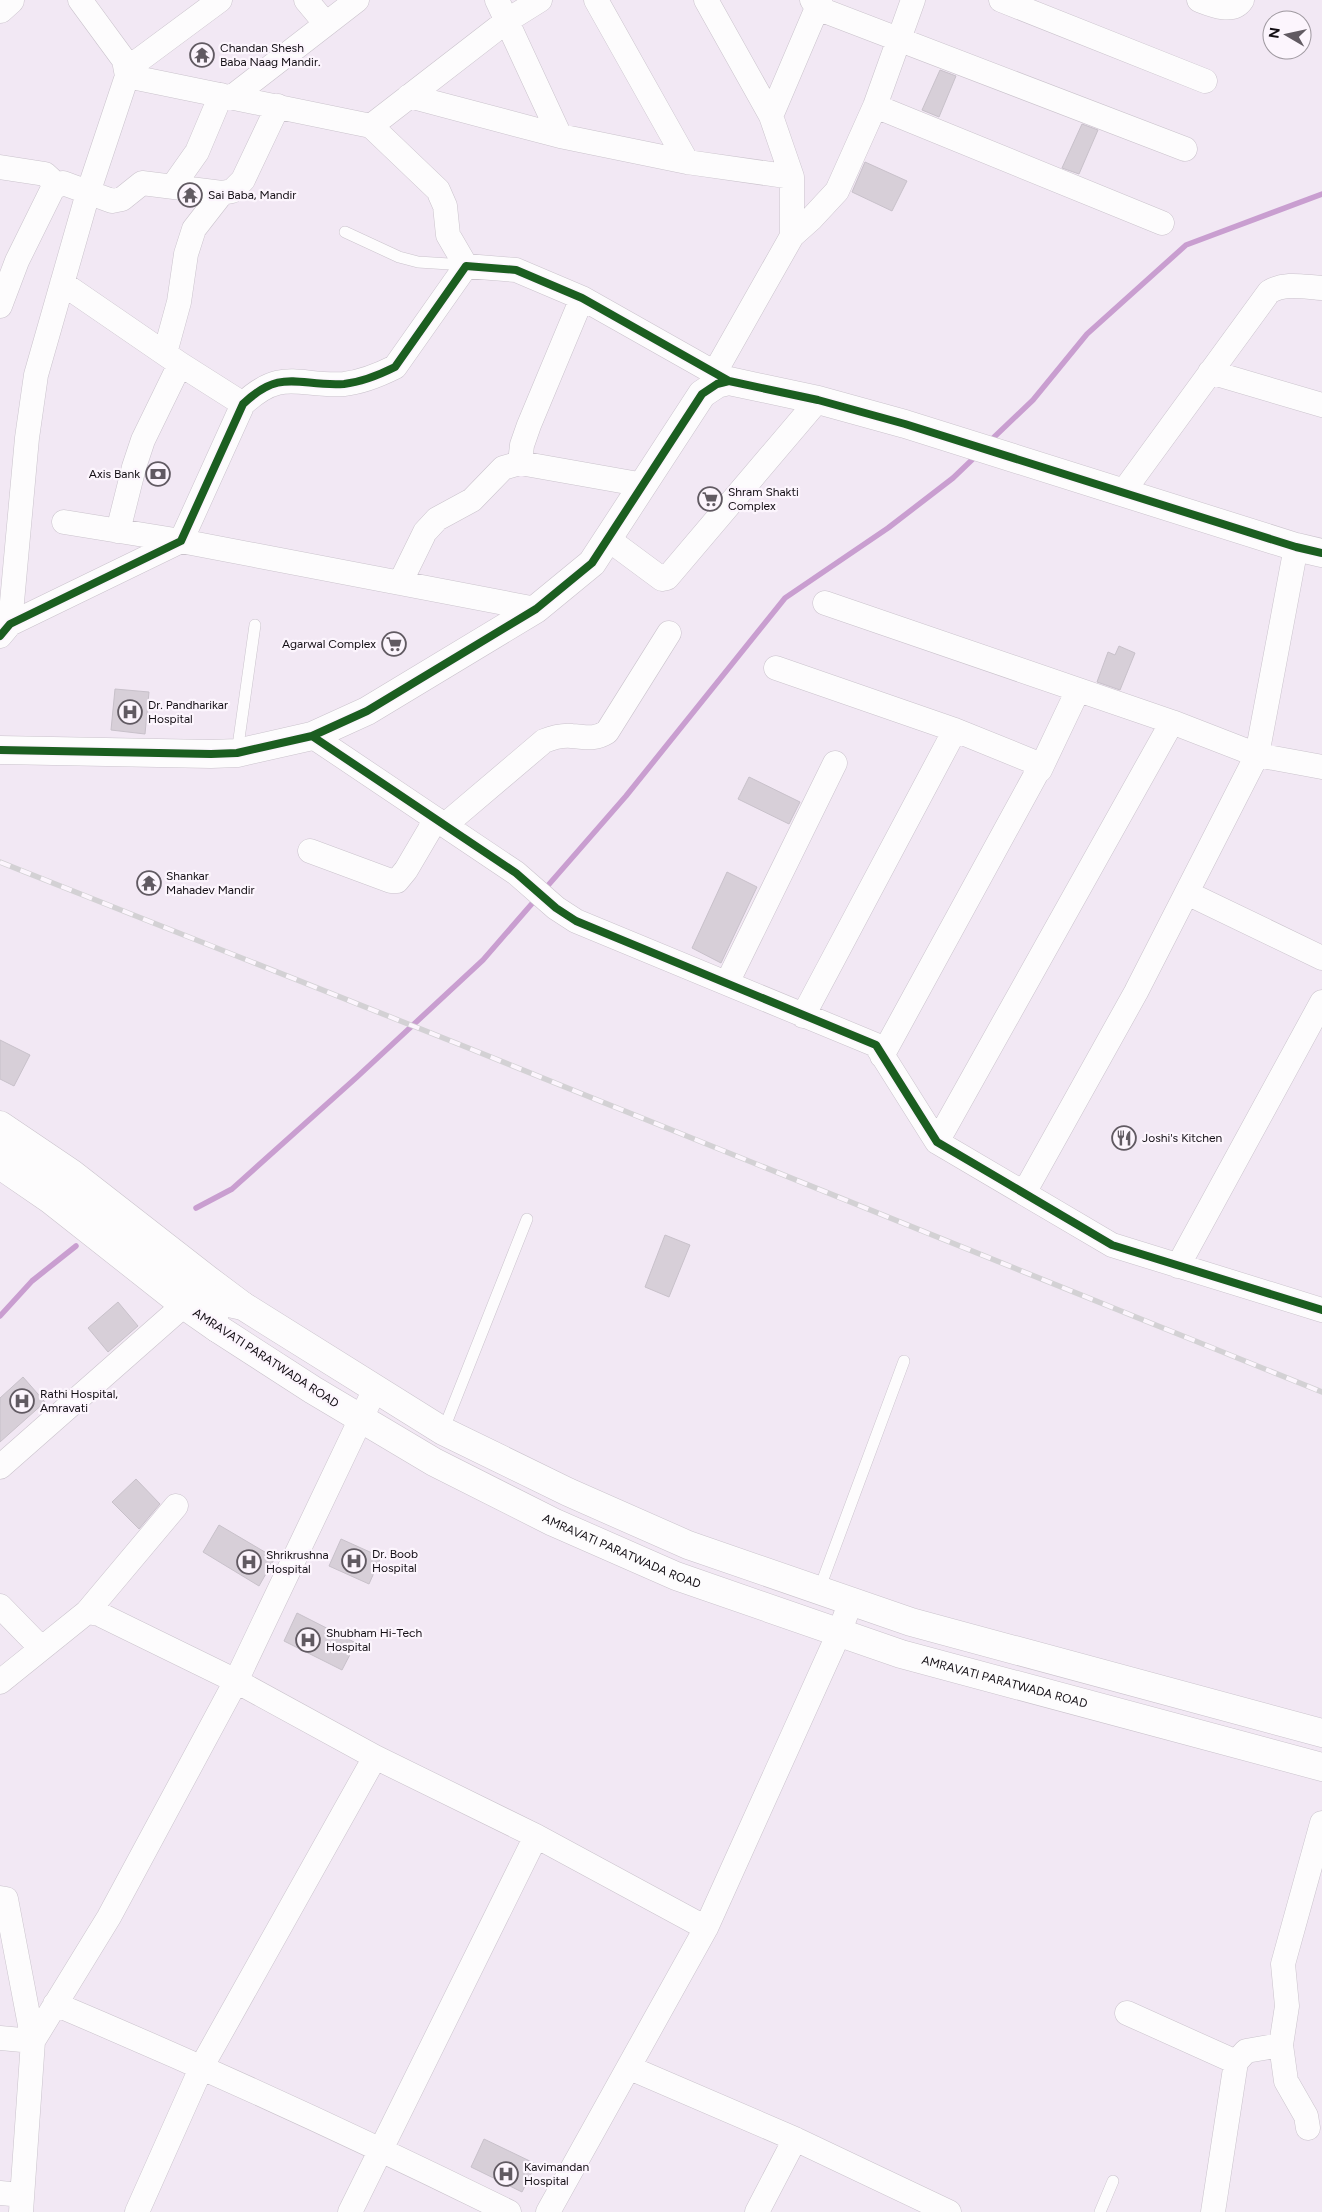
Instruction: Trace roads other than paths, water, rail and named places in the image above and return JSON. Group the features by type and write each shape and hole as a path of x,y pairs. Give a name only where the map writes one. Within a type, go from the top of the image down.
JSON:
{"main road":[{"path":"0,9 10,0"},
{"path":"0,750 211,754 237,752 312,736 366,712 536,609 592,563 702,394 717,384 722,377 818,400 905,424 1032,465 1296,546 1322,552"},
{"path":"0,1125 71,1173 243,1306 443,1431 568,1492 688,1545 910,1622 1322,1733"},
{"name":"AMRAVATI PARATWADA ROAD","path":"0,1140 43,1170 195,1297 217,1328 361,1419 434,1462 553,1522 676,1576 901,1654 1322,1767"},
{"name":"AMRAVATI PARATWADA ROAD","path":"0,1165 195,1297"},
{"path":"195,1297 243,1306"}],"street":[{"path":"80,0 124,60 127,72 88,193 36,376 27,438 10,516 5,630 181,541 243,404 257,391 282,380 343,384 377,376 395,367 466,266"},
{"path":"127,72 220,0"},
{"path":"306,0 326,24"},
{"path":"173,186 197,152 226,96 357,0"},
{"path":"497,0 508,20 560,136"},
{"path":"370,126 508,20 540,0"},
{"path":"596,0 687,162"},
{"path":"706,0 770,116 792,177 792,236"},
{"path":"466,266 516,270 582,298 722,377 792,236 811,219 836,191 874,106 913,0"},
{"path":"1001,0 1204,81"},
{"path":"770,116 816,3 897,40 1185,149"},
{"path":"127,72 226,96 370,126 438,190 445,206 448,235 466,266"},
{"path":"409,96 560,136 687,162 792,177"},
{"path":"0,306 8,260 57,184 63,183 112,202 118,201 142,183 222,193 232,191 243,180 278,106"},
{"path":"874,106 1162,223"},
{"path":"0,167 45,174 57,184"},
{"path":"118,531 134,467 173,359 186,254 194,229 222,193"},
{"path":"62,283 243,404"},
{"path":"1123,492 1269,292 1278,286 1288,285 1322,288"},
{"path":"520,463 522,444 529,425 582,298"},
{"path":"1210,372 1322,405"},
{"path":"608,539 662,579 667,578 818,400"},
{"path":"400,583 425,532 436,519 472,500 503,468 520,463 644,485"},
{"path":"64,522 181,541 536,609"},
{"path":"1024,1193 1136,992 1257,755 1296,546"},
{"path":"825,603 1172,722 1257,755 1322,767"},
{"path":"310,851 391,881 397,881 440,822 544,741 556,736 591,739 600,737 607,732 669,633"},
{"path":"776,668 955,730 1038,764 1040,770"},
{"path":"882,1056 1040,770 1078,690"},
{"path":"937,1142 1172,722"},
{"path":"802,1016 955,730"},
{"path":"312,736 516,874 556,908 576,921 876,1045 937,1142 1112,1245 1322,1310"},
{"path":"726,983 835,763"},
{"path":"1187,893 1322,958"},
{"path":"1178,1266 1322,1002"},
{"path":"0,1467 195,1297"},
{"path":"33,2041 109,1917 236,1681 375,1389"},
{"path":"0,1682 87,1612 176,1506"},
{"path":"548,2212 630,2068 706,1928 839,1633 851,1601"},
{"path":"0,1606 41,1648"},
{"path":"87,1612 99,1614 236,1681 375,1757 536,1836 706,1928"},
{"path":"136,2212 202,2066 375,1757"},
{"path":"1308,2128 1306,2116 1286,2081 1281,2045 1287,2006 1283,1964 1322,1823"},
{"path":"350,2212 536,1836"},
{"path":"0,1898 6,1899 33,2041 15,2200"},
{"path":"55,2004 202,2066 381,2149 509,2212"},
{"path":"1127,2013 1236,2062"},
{"path":"0,2038 33,2041"},
{"path":"1213,2212 1236,2062 1246,2050 1281,2045"},
{"path":"630,2068 795,2139 949,2212"},
{"path":"757,2212 795,2139"}],"lane":[{"path":"346,232 399,257 418,262 466,266"},
{"path":"237,752 255,626"},
{"path":"443,1431 527,1219"},
{"path":"819,1590 904,1361"},
{"path":"1100,2212 1113,2181"}],"waterway":[{"path":"990,441 1033,400 1087,334 1186,245 1322,194"},
{"path":"544,890 626,796 785,598 888,528 953,478 977,455"},
{"path":"196,1208 232,1189 357,1077 483,960 536,899"},
{"path":"0,1316 32,1281 76,1246"}],"railway":[{"path":"0,862 456,1043 1322,1392"}],"place":[{"name":"Chandan Shesh Baba Naag Mandir.","path":"202,55"},
{"name":"Sai Baba, Mandir","path":"190,195"},
{"name":"Axis Bank","path":"158,474"},
{"name":"Shram Shakti Complex","path":"710,499"},
{"name":"Agarwal Complex","path":"394,644"},
{"name":"Dr. Pandharikar Hospital","path":"130,712"},
{"name":"Shankar Mahadev Mandir","path":"149,883"},
{"name":"Joshi's Kitchen","path":"1124,1138"},
{"name":"Rathi Hospital, Amravati","path":"22,1401"},
{"name":"Dr. Boob Hospital","path":"354,1561"},
{"name":"Shrikrushna Hospital","path":"249,1562"},
{"name":"Shubham Hi-Tech Hospital","path":"308,1640"},
{"name":"Kavimandan Hospital","path":"506,2174"}]}
